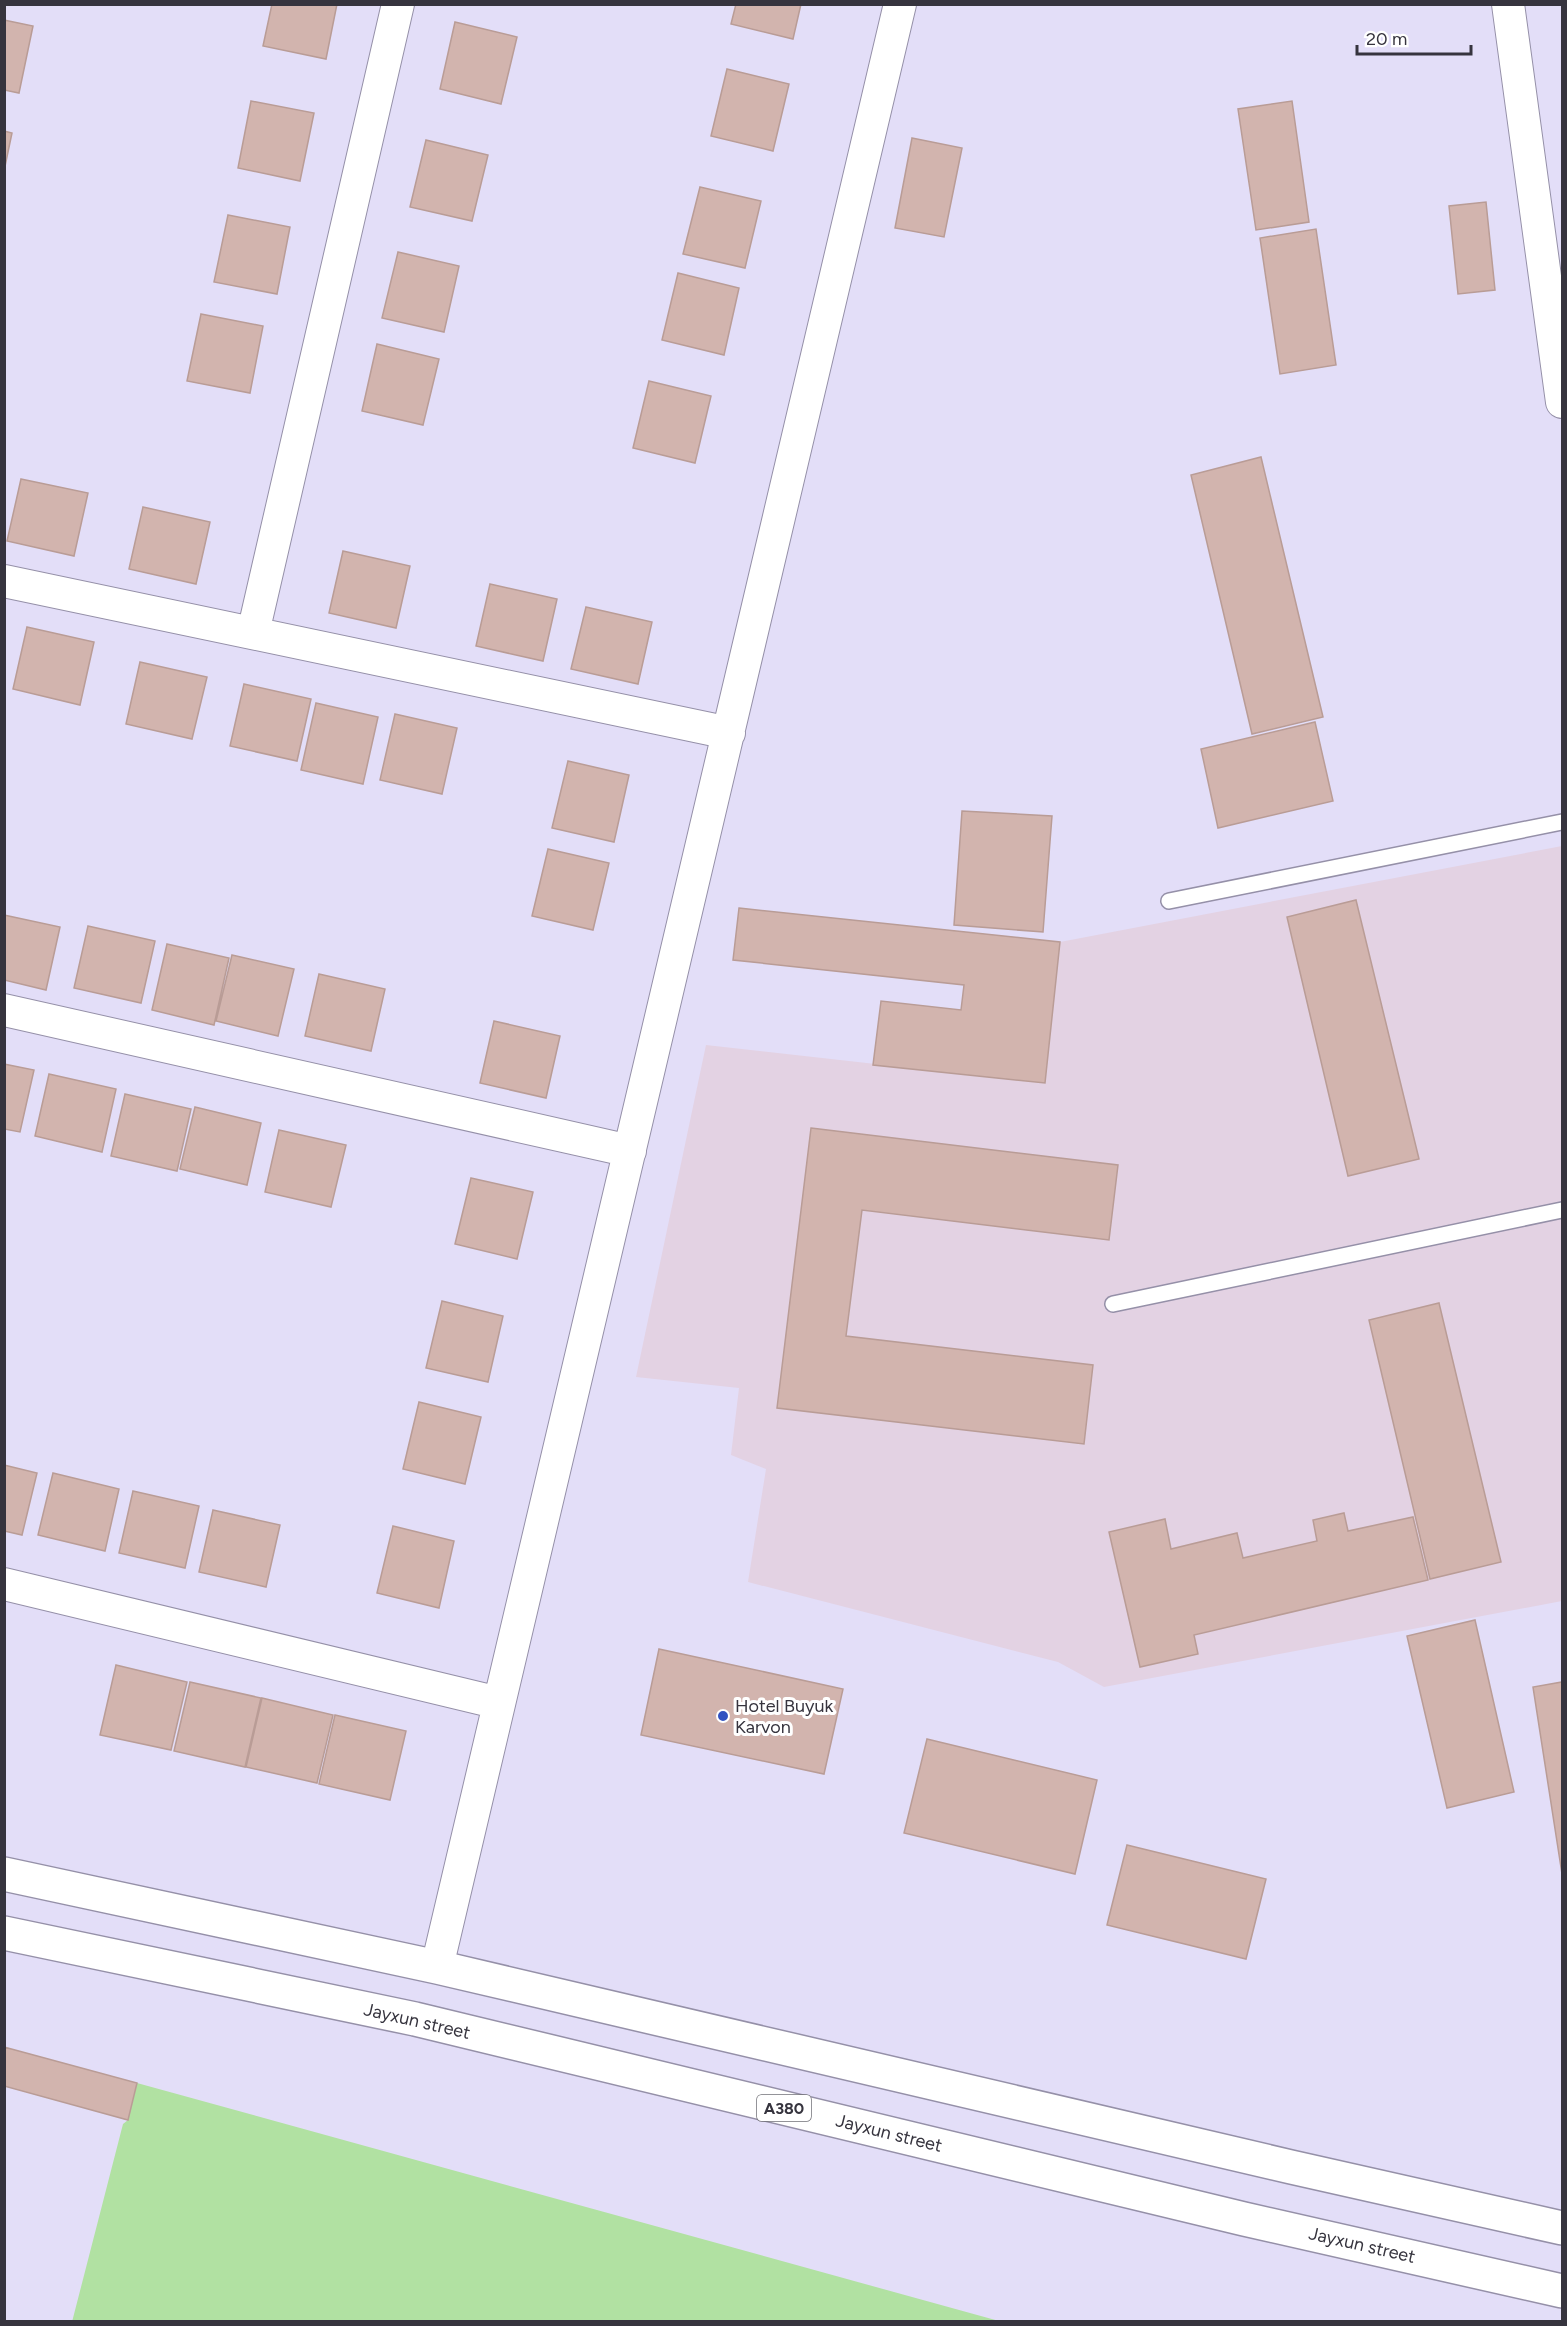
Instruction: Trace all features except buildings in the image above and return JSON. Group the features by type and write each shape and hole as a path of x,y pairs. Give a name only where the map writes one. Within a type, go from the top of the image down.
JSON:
{"highway":[{"path":"4,1874 437,1967 1291,2167 1563,2228"},
{"name":"Jayxun street","path":"4,1933 415,2019 1244,2218 1563,2291"}],"street":[{"path":"253,633 398,4"},
{"path":"437,1967 900,4"},
{"path":"1508,4 1563,402"},
{"path":"4,581 729,733"},
{"path":"4,1010 630,1151"},
{"path":"4,1584 499,1703"}],"lane":[{"path":"1168,901 1563,822"},
{"path":"1113,1304 1563,1210"}],"shaded area":[{"path":"1562,846 1562,1601 1104,1687 1058,1662 748,1582 766,1469 731,1455 739,1388 636,1377 706,1045 1045,1083 1060,942"}],"green space":[{"path":"137,2083 999,2321 72,2322 123,2124 128,2120"}],"place":[{"name":"Hotel Buyuk Karvon","path":"723,1716"}]}
